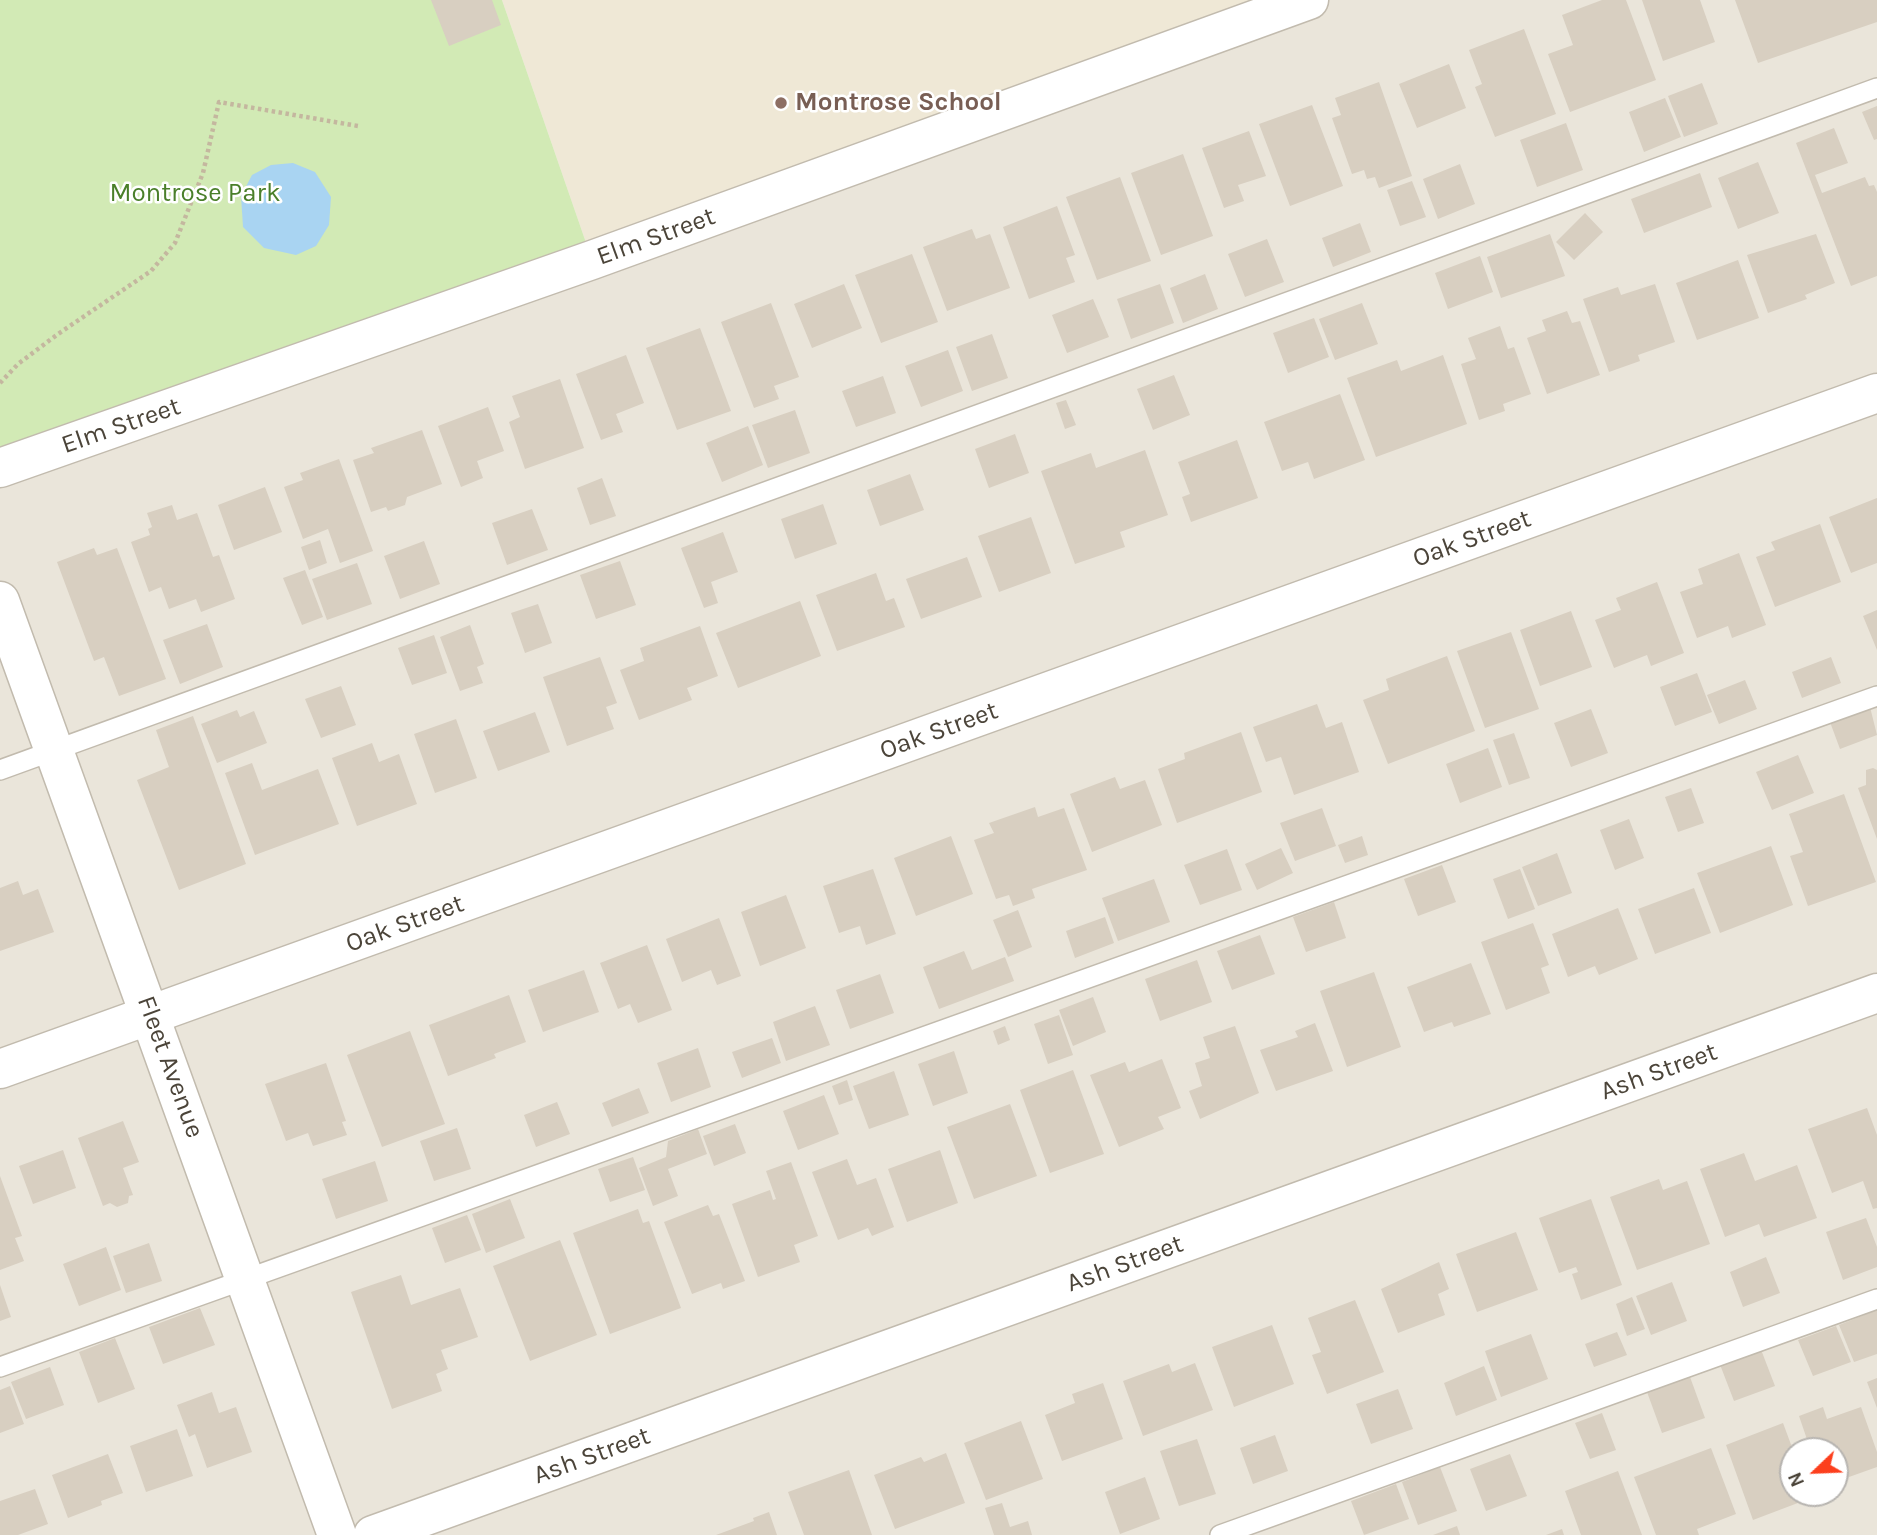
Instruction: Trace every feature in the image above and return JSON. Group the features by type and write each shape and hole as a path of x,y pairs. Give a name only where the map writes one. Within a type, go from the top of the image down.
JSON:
{"street":[{"name":"Elm Street","path":"0,468 592,260 1309,0"},
{"name":"Oak Street","path":"0,1069 1877,393"},
{"name":"Fleet Avenue","path":"0,601 152,1014 337,1535"},
{"name":"Ash Street","path":"373,1535 1877,993"}],"lane":[{"path":"0,770 1877,88"},
{"path":"0,1367 1877,696"},
{"path":"1220,1535 1877,1299"}],"path":[{"path":"0,383 18,364 58,334 151,271 175,243 203,173 219,102 358,126"}],"shaded area":[{"name":"Montrose School","path":"502,0 1309,0 592,260"},
{"path":"1309,0 1877,0 1877,1535 0,1535 0,469"}],"green space":[{"name":"Montrose Park","path":"0,0 502,0 592,260 0,469"}],"water":[{"path":"293,163 315,172 331,197 329,225 316,246 296,255 264,248 243,227 241,196 252,175 271,165"}],"building":[{"path":"431,0 492,0 501,25 449,46"},
{"path":"1602,0 1626,0 1656,80 1570,112 1548,54 1573,45 1562,15"},
{"path":"1642,0 1700,0 1715,42 1663,61"},
{"path":"1735,0 1877,0 1877,22 1758,63"},
{"path":"1524,29 1556,114 1495,137 1475,87 1482,84 1469,50"},
{"path":"1449,64 1466,108 1417,128 1399,84"},
{"path":"1379,82 1412,176 1379,188 1375,177 1367,179 1364,170 1352,174 1332,118 1341,115 1335,98"},
{"path":"1702,83 1718,124 1684,137 1668,96"},
{"path":"1665,98 1681,137 1644,152 1629,112"},
{"path":"1312,105 1343,186 1290,206 1259,124"},
{"path":"1877,106 1877,139 1874,140 1862,112"},
{"path":"1566,123 1583,170 1537,187 1520,140"},
{"path":"1834,128 1848,163 1815,175 1822,193 1865,177 1869,186 1874,185 1877,192 1877,276 1851,286 1796,143"},
{"path":"1249,131 1266,176 1238,185 1244,201 1224,208 1202,148"},
{"path":"1183,154 1213,236 1161,255 1131,173"},
{"path":"1758,162 1779,213 1738,229 1718,178"},
{"path":"1460,164 1475,204 1438,219 1423,179"},
{"path":"1700,173 1712,207 1644,233 1631,199"},
{"path":"1120,177 1151,261 1097,280 1066,197"},
{"path":"1412,181 1426,217 1400,226 1387,190"},
{"path":"1057,206 1075,255 1066,258 1075,282 1029,299 1003,227"},
{"path":"1585,213 1603,232 1574,260 1556,242"},
{"path":"1360,223 1371,252 1333,267 1322,238"},
{"path":"972,229 976,239 990,234 1010,288 947,311 923,247"},
{"path":"1550,234 1565,276 1501,298 1487,257"},
{"path":"1816,234 1835,283 1805,295 1807,299 1768,313 1747,255"},
{"path":"1267,239 1284,282 1245,297 1228,254"},
{"path":"912,254 938,322 881,343 855,275"},
{"path":"1480,256 1493,292 1448,309 1435,273"},
{"path":"1738,260 1759,318 1697,340 1676,283"},
{"path":"1205,274 1218,309 1183,323 1170,288"},
{"path":"844,284 862,328 812,348 794,304"},
{"path":"1160,284 1174,323 1131,339 1117,299"},
{"path":"1655,284 1675,342 1638,355 1640,361 1609,372 1583,299 1618,287 1621,295"},
{"path":"1093,299 1109,337 1067,353 1052,315"},
{"path":"771,303 799,377 774,386 779,399 754,408 721,322"},
{"path":"1362,303 1378,344 1335,360 1319,319"},
{"path":"1567,311 1572,323 1580,321 1600,375 1547,394 1527,338 1546,331 1542,320"},
{"path":"1314,318 1329,357 1288,373 1273,333"},
{"path":"1500,326 1508,349 1514,347 1531,394 1503,404 1505,411 1479,420 1461,364 1476,359 1468,338"},
{"path":"700,328 731,411 677,430 646,348"},
{"path":"992,334 1008,378 972,391 956,347"},
{"path":"948,350 963,391 921,407 905,366"},
{"path":"626,355 644,403 616,414 623,432 601,440 576,374"},
{"path":"1443,355 1467,424 1376,457 1347,378 1397,360 1401,371"},
{"path":"1174,375 1190,415 1153,430 1137,389"},
{"path":"883,376 896,413 856,427 842,391"},
{"path":"560,379 584,448 525,469 509,422 520,417 512,396"},
{"path":"1340,394 1365,460 1314,479 1308,462 1282,471 1264,422"},
{"path":"1066,400 1076,425 1065,429 1056,403"},
{"path":"488,407 504,451 477,461 483,478 461,487 438,426"},
{"path":"795,410 810,453 768,468 752,425"},
{"path":"748,426 763,465 722,482 706,443"},
{"path":"422,430 442,484 407,497 405,505 388,511 386,507 371,512 353,460 374,453 371,448"},
{"path":"1015,434 1029,473 989,488 975,449"},
{"path":"1237,440 1258,498 1191,522 1182,497 1190,494 1178,462"},
{"path":"1145,450 1168,515 1120,532 1125,547 1075,564 1041,471 1091,453 1096,468"},
{"path":"339,459 373,551 340,563 328,529 303,539 284,487 303,480 300,473"},
{"path":"910,474 924,510 880,526 867,490"},
{"path":"602,478 616,516 590,525 577,488"},
{"path":"265,487 282,532 234,550 218,505"},
{"path":"1877,498 1877,563 1851,573 1829,517"},
{"path":"823,504 837,544 795,559 781,519"},
{"path":"172,505 177,520 197,513 213,557 219,555 235,599 201,612 196,599 169,609 161,587 149,592 131,542 150,535 148,529 152,527 147,513"},
{"path":"532,509 548,550 507,565 492,523"},
{"path":"1031,517 1051,573 999,592 978,536"},
{"path":"1820,524 1841,582 1775,607 1756,557 1775,550 1771,542"},
{"path":"723,532 738,572 711,582 718,603 704,608 681,548"},
{"path":"320,540 327,563 309,570 301,547"},
{"path":"424,541 440,584 400,599 384,556"},
{"path":"94,548 97,555 117,548 166,679 119,696 104,657 94,661 57,562"},
{"path":"1739,553 1766,625 1732,638 1728,626 1697,638 1680,592 1703,584 1698,569"},
{"path":"967,557 982,597 921,619 906,579"},
{"path":"620,561 636,605 596,619 580,575"},
{"path":"357,563 372,604 327,620 312,579"},
{"path":"305,570 323,617 302,625 283,578"},
{"path":"876,573 886,601 894,598 905,627 837,651 816,595"},
{"path":"1657,582 1684,653 1651,666 1647,655 1614,668 1595,620 1621,610 1616,598"},
{"path":"800,601 821,656 738,688 716,633"},
{"path":"538,604 552,643 525,653 511,613"},
{"path":"1877,610 1877,650 1863,616"},
{"path":"1571,611 1592,667 1540,686 1520,630"},
{"path":"207,624 223,667 180,684 163,640"},
{"path":"470,625 484,664 477,667 483,683 460,691 440,637"},
{"path":"700,626 718,676 687,688 692,700 639,720 620,670 644,661 640,648"},
{"path":"1511,632 1539,709 1485,728 1457,651"},
{"path":"434,635 447,673 412,685 398,648"},
{"path":"1447,656 1475,731 1388,764 1363,700 1389,690 1386,679"},
{"path":"600,657 617,703 606,707 614,729 567,746 543,677"},
{"path":"1831,657 1841,683 1802,698 1792,672"},
{"path":"1697,673 1712,712 1675,726 1660,687"},
{"path":"1745,680 1757,709 1719,724 1707,695"},
{"path":"341,686 356,725 321,738 305,699"},
{"path":"1317,704 1326,728 1342,722 1359,772 1294,795 1281,757 1266,762 1253,727"},
{"path":"1870,707 1877,735 1840,749 1830,722"},
{"path":"1591,709 1608,753 1571,767 1554,723"},
{"path":"237,710 240,717 254,711 267,743 217,763 201,724"},
{"path":"535,712 550,752 498,771 483,731"},
{"path":"193,716 246,864 179,890 137,780 169,767 156,730"},
{"path":"456,719 477,778 435,793 414,734"},
{"path":"1241,732 1262,792 1177,823 1158,769 1185,759 1184,753"},
{"path":"1514,733 1530,778 1509,785 1493,740"},
{"path":"372,743 379,762 399,754 417,804 357,826 332,758"},
{"path":"1488,748 1502,787 1460,803 1446,764"},
{"path":"1798,755 1814,793 1772,810 1756,772"},
{"path":"252,763 262,790 318,769 339,824 255,855 225,773"},
{"path":"1866,770 1877,770 1877,839 1858,788 1866,785"},
{"path":"1115,777 1120,789 1145,780 1162,825 1092,852 1070,794"},
{"path":"1691,788 1704,823 1678,832 1665,797"},
{"path":"1844,794 1876,882 1808,906 1790,856 1803,852 1789,814"},
{"path":"1035,807 1038,817 1064,808 1087,870 1032,889 1035,898 1013,906 1009,895 996,899 974,840 994,833 989,823"},
{"path":"1322,808 1336,846 1295,861 1280,823"},
{"path":"1629,819 1644,858 1615,870 1600,830"},
{"path":"951,836 973,894 916,916 894,858"},
{"path":"1362,836 1368,855 1345,863 1338,845"},
{"path":"1771,846 1793,905 1720,933 1697,873"},
{"path":"1281,848 1293,873 1257,890 1245,864"},
{"path":"1227,849 1242,890 1200,905 1184,865"},
{"path":"1557,853 1572,893 1538,906 1522,867"},
{"path":"1442,865 1456,902 1418,916 1404,879"},
{"path":"873,869 896,934 866,945 860,926 839,933 823,886"},
{"path":"1520,869 1535,909 1508,919 1493,879"},
{"path":"1154,879 1170,922 1118,941 1102,898"},
{"path":"18,881 23,895 38,889 54,932 0,951 0,888"},
{"path":"1694,888 1711,933 1655,954 1638,909"},
{"path":"786,895 806,948 760,966 741,912"},
{"path":"1334,902 1346,938 1306,952 1293,917"},
{"path":"1618,908 1638,959 1599,975 1595,966 1568,977 1552,934"},
{"path":"1018,910 1032,947 1008,957 993,920"},
{"path":"1105,917 1114,943 1075,958 1066,931"},
{"path":"719,918 741,976 717,985 711,970 682,982 666,939"},
{"path":"1533,923 1549,965 1541,968 1550,993 1506,1010 1481,942"},
{"path":"1260,935 1275,974 1232,990 1217,951"},
{"path":"647,945 672,1010 638,1023 630,1004 618,1009 600,963"},
{"path":"964,951 972,970 1005,957 1014,981 939,1009 923,967"},
{"path":"1197,960 1212,1002 1160,1021 1145,979"},
{"path":"1471,963 1491,1014 1454,1027 1452,1022 1424,1032 1407,987"},
{"path":"584,970 599,1012 543,1032 528,990"},
{"path":"1374,972 1401,1047 1347,1067 1320,991"},
{"path":"880,974 894,1013 850,1029 836,990"},
{"path":"509,995 526,1042 494,1054 496,1058 448,1076 429,1025"},
{"path":"1093,997 1106,1032 1073,1046 1059,1010"},
{"path":"815,1006 830,1045 786,1061 773,1022"},
{"path":"1059,1015 1073,1055 1048,1064 1034,1024"},
{"path":"1315,1023 1333,1071 1276,1091 1260,1050 1298,1037 1295,1031"},
{"path":"1005,1026 1010,1040 998,1045 993,1031"},
{"path":"1235,1026 1259,1093 1200,1119 1189,1091 1202,1086 1195,1063 1210,1058 1203,1037"},
{"path":"410,1031 445,1124 382,1147 347,1055"},
{"path":"772,1038 781,1063 742,1078 732,1052"},
{"path":"698,1048 711,1087 671,1102 657,1063"},
{"path":"954,1051 968,1093 933,1106 918,1064"},
{"path":"1162,1059 1181,1108 1158,1117 1164,1129 1119,1147 1090,1075 1125,1062 1129,1072"},
{"path":"326,1063 346,1121 342,1122 347,1135 313,1146 308,1133 286,1141 265,1084"},
{"path":"1073,1070 1104,1154 1050,1173 1020,1090"},
{"path":"894,1071 909,1115 869,1129 853,1086"},
{"path":"847,1080 853,1100 839,1105 832,1086"},
{"path":"639,1088 649,1113 612,1127 602,1103"},
{"path":"824,1095 839,1134 798,1150 783,1111"},
{"path":"557,1102 570,1134 536,1147 524,1115"},
{"path":"1010,1104 1037,1176 974,1199 947,1127"},
{"path":"1867,1108 1877,1135 1877,1208 1873,1209 1863,1181 1832,1193 1808,1129"},
{"path":"123,1121 139,1162 123,1168 133,1195 129,1196 128,1203 117,1207 110,1203 103,1206 78,1138"},
{"path":"735,1124 746,1153 714,1166 703,1136"},
{"path":"457,1128 471,1169 434,1181 420,1141"},
{"path":"698,1129 707,1154 668,1169 678,1196 653,1206 639,1168 666,1157 668,1141"},
{"path":"63,1150 76,1188 33,1204 19,1166"},
{"path":"940,1150 958,1203 907,1222 888,1169"},
{"path":"1744,1153 1755,1181 1797,1165 1817,1218 1764,1237 1759,1224 1725,1237 1700,1169"},
{"path":"633,1157 645,1190 610,1202 598,1169"},
{"path":"847,1159 857,1185 876,1178 894,1227 872,1236 868,1228 838,1240 812,1172"},
{"path":"375,1161 388,1201 336,1219 322,1179"},
{"path":"791,1162 818,1236 794,1245 800,1262 758,1277 732,1204 770,1190 773,1200 776,1199 766,1171"},
{"path":"0,1176 22,1236 15,1238 24,1261 0,1270"},
{"path":"1659,1179 1663,1190 1687,1181 1710,1244 1637,1270 1610,1197"},
{"path":"510,1199 525,1238 486,1253 472,1214"},
{"path":"1591,1199 1622,1285 1581,1300 1572,1274 1578,1272 1576,1267 1559,1273 1539,1218"},
{"path":"708,1205 713,1216 719,1214 745,1281 723,1289 721,1283 692,1294 664,1222"},
{"path":"638,1209 643,1223 649,1221 681,1308 610,1334 573,1233"},
{"path":"467,1215 481,1250 445,1263 432,1228"},
{"path":"1866,1218 1877,1247 1877,1267 1843,1280 1826,1232"},
{"path":"1516,1232 1538,1290 1477,1312 1456,1254"},
{"path":"560,1240 597,1335 530,1361 493,1266"},
{"path":"149,1243 162,1281 126,1293 113,1256"},
{"path":"106,1247 121,1290 79,1306 63,1264"},
{"path":"1766,1257 1780,1293 1743,1307 1730,1272"},
{"path":"1439,1262 1449,1289 1438,1294 1445,1315 1398,1333 1381,1289"},
{"path":"401,1275 411,1305 460,1288 478,1337 441,1350 448,1369 436,1374 442,1391 392,1409 351,1292"},
{"path":"1672,1282 1687,1321 1651,1335 1636,1296"},
{"path":"0,1285 11,1317 0,1321"},
{"path":"1632,1297 1645,1329 1627,1336 1616,1304"},
{"path":"1355,1300 1384,1372 1327,1394 1312,1355 1321,1352 1308,1318"},
{"path":"200,1308 215,1345 163,1364 149,1327"},
{"path":"1877,1310 1877,1354 1854,1362 1839,1325"},
{"path":"1272,1325 1294,1384 1234,1407 1212,1347"},
{"path":"1836,1326 1851,1362 1813,1376 1798,1340"},
{"path":"1617,1332 1627,1355 1594,1367 1585,1344"},
{"path":"1531,1334 1548,1379 1501,1397 1485,1351"},
{"path":"115,1338 135,1389 98,1403 79,1352"},
{"path":"1760,1347 1775,1386 1734,1401 1719,1362"},
{"path":"1195,1363 1213,1410 1143,1436 1123,1381 1169,1364 1172,1372"},
{"path":"1484,1366 1497,1400 1456,1416 1444,1383"},
{"path":"50,1367 64,1405 26,1419 11,1382"},
{"path":"1690,1377 1705,1418 1662,1433 1647,1392"},
{"path":"1877,1378 1877,1408 1867,1382"},
{"path":"1103,1383 1123,1439 1062,1461 1045,1415 1075,1403 1072,1394"},
{"path":"10,1386 24,1424 0,1433 0,1390"},
{"path":"1398,1389 1413,1429 1371,1444 1356,1404"},
{"path":"212,1392 219,1413 236,1407 252,1452 207,1468 195,1434 189,1437 177,1405"},
{"path":"1823,1407 1827,1419 1861,1407 1877,1452 1877,1467 1849,1477 1849,1437 1806,1437 1799,1416"},
{"path":"1602,1413 1616,1450 1590,1459 1575,1423"},
{"path":"1021,1421 1043,1479 986,1500 964,1443"},
{"path":"1783,1423 1788,1437 1779,1437 1779,1507 1787,1507 1753,1520 1726,1445"},
{"path":"177,1429 193,1476 146,1492 130,1446"},
{"path":"1275,1435 1288,1471 1253,1484 1240,1448"},
{"path":"1197,1439 1216,1494 1179,1506 1160,1451"},
{"path":"1711,1448 1736,1514 1697,1529 1699,1535 1656,1535 1634,1477"},
{"path":"946,1453 965,1503 895,1529 874,1475 921,1457 924,1462"},
{"path":"108,1454 123,1493 101,1501 102,1505 68,1518 52,1475"},
{"path":"1510,1454 1527,1496 1486,1511 1470,1469"},
{"path":"1440,1467 1457,1511 1418,1525 1402,1482"},
{"path":"849,1470 872,1535 804,1535 788,1492"},
{"path":"1618,1471 1642,1535 1581,1535 1565,1491"},
{"path":"1145,1477 1160,1519 1120,1534 1105,1492"},
{"path":"1396,1484 1409,1519 1364,1535 1351,1501"},
{"path":"35,1489 48,1524 18,1535 0,1535 0,1501"},
{"path":"1002,1503 1010,1527 1028,1521 1032,1535 994,1535 985,1508"},
{"path":"769,1512 777,1535 716,1535 754,1521 753,1518"},
{"path":"1457,1526 1460,1535 1433,1535"},
{"path":"1562,1529 1564,1535 1546,1535"}],"place":[{"name":"Montrose School","path":"781,103"}]}
